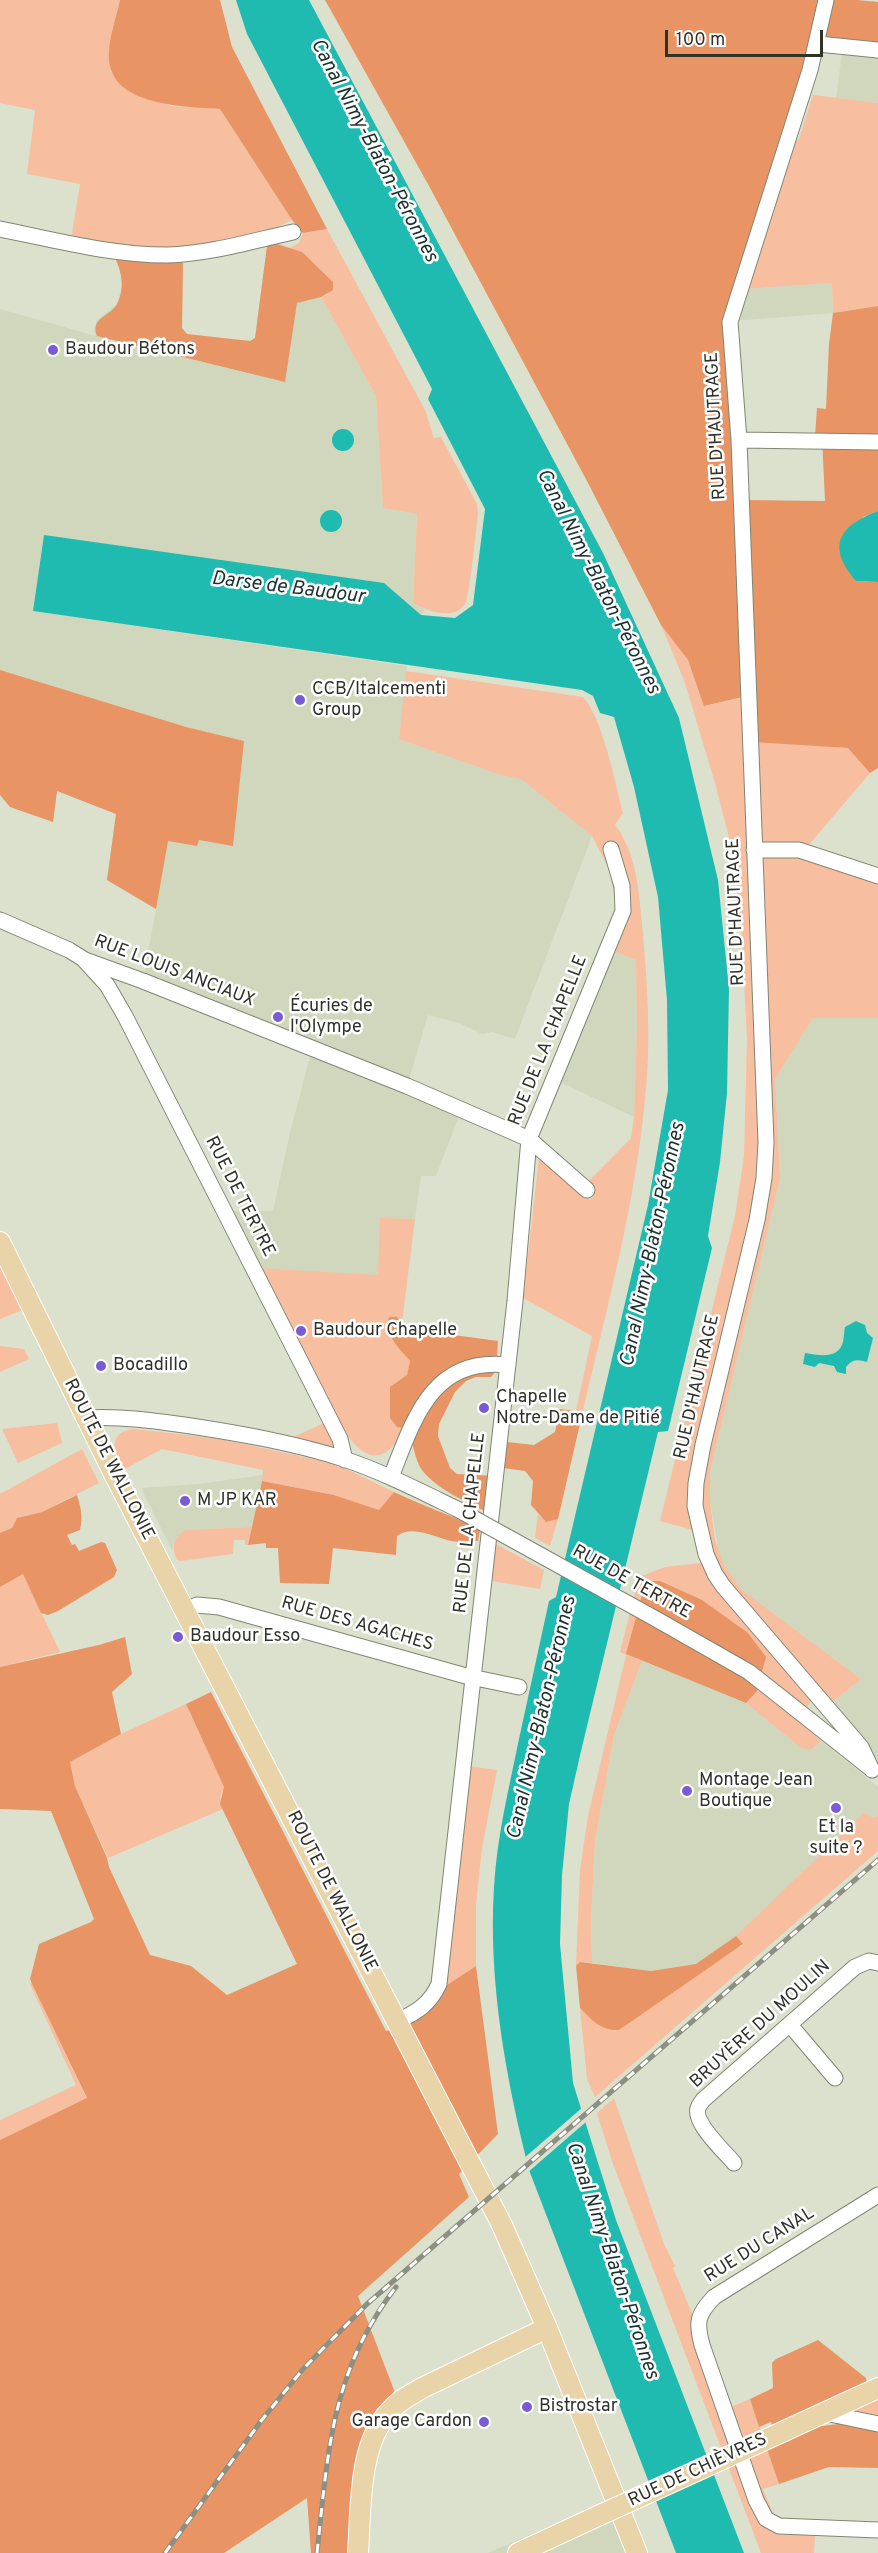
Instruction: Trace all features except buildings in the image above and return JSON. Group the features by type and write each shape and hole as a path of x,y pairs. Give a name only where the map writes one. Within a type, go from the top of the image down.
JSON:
{"main road":[{"name":"ROUTE DE WALLONIE","path":"0,1242 86,1418 502,2225 547,2328 637,2553"},
{"path":"358,2553 366,2463 370,2444 389,2411 424,2387 547,2328"},
{"name":"RUE DE CHIÈVRES","path":"518,2553 878,2388"}],"street":[{"name":"RUE D'HAUTRAGE","path":"826,0 818,44 730,322 739,440 766,1142 758,1220 703,1445 696,1483 695,1506 706,1554 723,1586 861,1747 875,1772"},
{"path":"818,44 878,50"},
{"path":"0,228 106,250 167,255 200,252 293,232"},
{"path":"739,440 878,442"},
{"name":"RUE DE LA CHAPELLE","path":"398,2021 432,2000 439,1984 508,1365 529,1139 623,912 624,893 611,849"},
{"path":"754,850 799,850 878,876"},
{"name":"RUE LOUIS ANCIAUX","path":"0,921 69,950 85,960 134,977 407,1086 529,1139 587,1190"},
{"name":"RUE DE TERTRE","path":"85,960 107,986 125,1016 340,1439 345,1460"},
{"path":"391,1477 413,1420 439,1385 467,1366 508,1365"},
{"name":"RUE DE TERTRE","path":"86,1418 116,1416 281,1442 345,1460 391,1477 457,1509 749,1672 875,1772"},
{"name":"RUE DES AGACHES","path":"185,1611 197,1605 219,1607 474,1677 519,1687"},
{"path":"816,1695 820,1706 815,1724 826,1725 831,1722 831,1712"},
{"name":"BRUYÈRE DU MOULIN","path":"734,2163 702,2126 698,2117 698,2109 703,2100 855,1967 869,1961 878,1963"},
{"path":"790,2026 836,2078"},
{"name":"RUE DU CANAL","path":"878,2195 724,2291 704,2308 698,2325 699,2334 756,2500 766,2519 779,2526 878,2530"},
{"path":"825,2413 878,2424"}],"shaded area":[{"path":"0,0 120,0 109,51 111,72 170,106 220,109 292,220 246,239 196,249 163,250 71,239 80,184 27,174 35,110 0,103"},
{"path":"120,0 220,0 232,47 327,229 303,233 292,220 220,109 159,103 130,92 119,83 112,72 109,55"},
{"path":"325,0 857,0 878,2 878,50 818,44 733,312 741,500 825,501 822,436 815,436 817,408 826,409 833,313 878,306 878,511 863,517 856,581 878,582 878,768 870,773 848,748 753,742 751,695 704,706 688,660 661,625 588,483 429,186"},
{"path":"843,46 878,50 878,103 836,98"},
{"path":"813,95 878,103 878,306 833,313 832,283 744,289 792,144 799,139"},
{"path":"327,229 425,410 434,438 441,437 477,504 478,515 467,599 460,609 454,612 440,613 413,603 417,514 383,508 376,396 321,297 328,294 302,252 289,248 299,243 303,233"},
{"path":"271,242 302,252 333,282 333,290 321,297 297,303 285,382 97,336 98,321 114,308 120,298 122,285 120,272 113,254 180,258 183,264 182,328 187,334 250,341 255,338 267,246"},
{"path":"267,246 302,252 321,297 376,396 383,508 417,514 413,603 425,610 421,615 412,609 44,535 33,611 407,666 399,739 500,775 521,779 592,836 515,1039 492,1032 482,1034 459,1023 428,1015 407,1086 143,981 156,909 107,880 116,814 57,791 53,822 10,807 0,795 0,309 96,336 94,329 97,320 117,304 122,286 120,268 113,254 183,264 182,329 187,334 250,341 255,338"},
{"path":"832,283 833,313 734,321 744,289"},
{"path":"661,625 688,660 705,706 752,695 754,741 849,748 870,773 807,847 878,881 878,1018 813,1018 775,1079 780,1178 710,1472 710,1501 715,1540 724,1565 742,1590 861,1679 830,1704 723,1579 700,1532 660,1521 735,1216 744,1156 747,1040 741,920 732,849 684,680"},
{"path":"0,670 186,727 244,741 233,846 199,840 197,846 168,841 156,909 107,880 116,814 57,791 53,822 10,807 0,795"},
{"path":"406,671 583,697 590,706 602,735 623,813 615,825 629,849 638,891 647,991 647,1069 636,1171 611,1293 582,1415 576,1411 592,1336 523,1298 539,1159 590,1200 595,1193 586,1184 631,1138 634,1117 637,1029 636,960 611,950 618,909 608,867 592,836 521,779 500,775 399,739"},
{"path":"611,950 636,960 637,1029 634,1117 558,1081"},
{"path":"813,1018 878,1018 878,1760 830,1704 861,1679 742,1590 724,1565 719,1553 710,1501 710,1472 780,1178 775,1079"},
{"path":"311,1052 460,1113 436,1176 421,1176 415,1219 381,1218 378,1276 258,1268 229,1211 273,1211"},
{"path":"380,1218 415,1219 402,1323 397,1317 389,1317 391,1338 410,1361 403,1432 397,1442 385,1452 371,1455 359,1448 342,1429 258,1268 378,1275"},
{"path":"0,1256 25,1309 0,1319"},
{"path":"389,1317 397,1317 402,1323 402,1328 498,1341 496,1371 491,1377 476,1377 466,1381 455,1392 439,1424 438,1436 450,1468 457,1474 495,1476 491,1514 452,1495 426,1475 420,1467 405,1428 397,1427 390,1418 390,1387 407,1375 410,1361 391,1335"},
{"path":"0,1346 24,1349 29,1359 0,1372"},
{"path":"560,1409 576,1411 582,1415 558,1519 546,1522 531,1505 533,1481 525,1471 503,1468 507,1442 534,1445 555,1432"},
{"path":"57,1423 62,1443 18,1463 2,1429"},
{"path":"324,1423 335,1443 332,1449 289,1439"},
{"path":"135,1429 221,1439 336,1464 394,1492 379,1510 334,1495 262,1481 263,1470 162,1449 123,1470 115,1450 116,1438 126,1431"},
{"path":"82,1449 99,1483 42,1512 17,1518 12,1528 0,1533 0,1494"},
{"path":"263,1475 252,1527 186,1530 174,1543 172,1550 141,1488 199,1484"},
{"path":"262,1481 334,1495 379,1510 394,1492 480,1530 478,1541 458,1542 419,1532 404,1532 397,1536 396,1555 333,1548 329,1584 280,1583 278,1548 266,1548 266,1543 248,1545"},
{"path":"77,1495 81,1521 80,1530 67,1535 72,1545 75,1544 79,1551 101,1542 105,1543 117,1570 114,1577 48,1615 41,1613 23,1574 0,1587 0,1533 12,1528 17,1518 42,1512"},
{"path":"538,1514 546,1522 558,1519 550,1546 535,1538"},
{"path":"252,1527 248,1545 245,1545 245,1540 234,1540 233,1554 177,1560 174,1543 178,1536 186,1530"},
{"path":"496,1544 544,1570 540,1589 491,1581"},
{"path":"702,1563 809,1695 811,1701 798,1721 821,1741 812,1749 801,1748 746,1703 757,1691 626,1654 642,1661 614,1735 595,1841 591,1920 592,1963 580,1962 576,1966 580,1870 588,1816 626,1655 620,1652 639,1577 665,1567"},
{"path":"23,1574 60,1652 0,1667 0,1587"},
{"path":"646,1581 660,1581 702,1600 748,1633 766,1657 757,1691 746,1703 626,1654"},
{"path":"125,1637 132,1674 112,1692 121,1734 70,1762 75,1786 150,1955 191,1966 227,1995 297,1964 220,1804 224,1787 186,1704 211,1692 386,2031 406,2025 435,2005 444,1987 476,1966 498,2134 459,2174 469,2197 358,2296 394,2390 351,2553 311,2553 307,2498 224,2553 0,2553 0,2140 87,2098 30,1979 39,1944 94,1919 51,1811 0,1809 0,1667"},
{"path":"642,1661 746,1703 801,1748 815,1748 821,1741 878,1787 878,1816 736,1936 697,1964 651,1971 592,1963 591,1920 595,1841 614,1735"},
{"path":"186,1704 224,1787 220,1797 223,1809 108,1858 75,1786 70,1762 121,1734"},
{"path":"468,1766 497,1770 482,1848 476,1904 476,1966 444,1987"},
{"path":"864,1813 873,1818 878,1816 878,1851 595,2097 587,2079 580,2008 596,2023 743,1945 736,1936"},
{"path":"736,1936 743,1944 619,2030 602,2027 580,2008 576,1966 580,1962 651,1971 696,1964"},
{"path":"30,1984 87,2099 0,2140 0,2120 76,2085"},
{"path":"614,2098 664,2244 675,2266 673,2268 731,2407 750,2399 779,2484 763,2489 781,2532 815,2535 814,2553 761,2553 612,2161 597,2113"},
{"path":"818,2340 866,2378 867,2384 773,2427 771,2422 759,2427 750,2399 773,2388 772,2363"},
{"path":"878,2396 878,2417 857,2414 854,2409"},
{"path":"846,2423 878,2429 878,2468 829,2467 779,2484 767,2449 815,2427"},
{"path":"596,2506 605,2525 613,2521 626,2553 488,2553"}],"water":[{"path":"236,0 309,0 603,553 679,718 718,880 729,989 727,1093 720,1162 708,1236 712,1248 668,1431 658,1432 569,1804 562,1875 560,1944 573,2083 616,2220 744,2553 676,2553 529,2170 506,2065 496,1994 494,1887 507,1794 549,1601 556,1597 648,1205 668,1090 667,1000 658,897 634,787 614,717 600,713 593,696 582,690 33,611 44,535 384,583 421,615 455,618 473,605 485,509 428,399 432,389 247,34"},
{"path":"343,429 351,432 354,440 351,448 343,451 335,448 332,440 335,432"},
{"path":"331,510 339,513 342,521 339,529 331,532 323,529 320,521 323,513"},
{"path":"878,511 878,582 856,581 841,557 839,547 841,538 854,523"},
{"path":"856,1321 865,1325 867,1333 873,1338 867,1362 858,1360 851,1362 846,1367 846,1374 837,1372 834,1366 819,1363 815,1367 803,1364 805,1353 827,1355 837,1352 843,1342 845,1327"}],"pier":[{"path":"583,2107 587,2121 527,2173 523,2159"}],"railway":[{"path":"165,2553 261,2421 303,2369 367,2304 878,1860"},
{"path":"317,2553 330,2447 345,2381 374,2318 396,2287"}],"place":[{"name":"Baudour Bétons","path":"53,350"},
{"name":"CCB/Italcementi Group","path":"300,700"},
{"name":"Écuries de l'Olympe","path":"278,1017"},
{"name":"Baudour Chapelle","path":"301,1331"},
{"name":"Bocadillo","path":"101,1366"},
{"name":"Chapelle Notre-Dame de Pitié","path":"484,1408"},
{"name":"M JP KAR","path":"185,1501"},
{"name":"Baudour Esso","path":"178,1637"},
{"name":"Montage Jean Boutique","path":"687,1791"},
{"name":"Et la suite ?","path":"836,1808"},
{"name":"Bistrostar","path":"527,2407"},
{"name":"Garage Cardon","path":"484,2422"}],"water label":[{"name":"Canal Nimy-Blaton-Péronnes","path":"373,151"},
{"name":"Canal Nimy-Blaton-Péronnes","path":"597,582"},
{"name":"Darse de Baudour","path":"288,589"},
{"name":"Canal Nimy-Blaton-Péronnes","path":"654,1245"},
{"name":"Canal Nimy-Blaton-Péronnes","path":"543,1718"},
{"name":"Canal Nimy-Blaton-Péronnes","path":"611,2261"}]}
